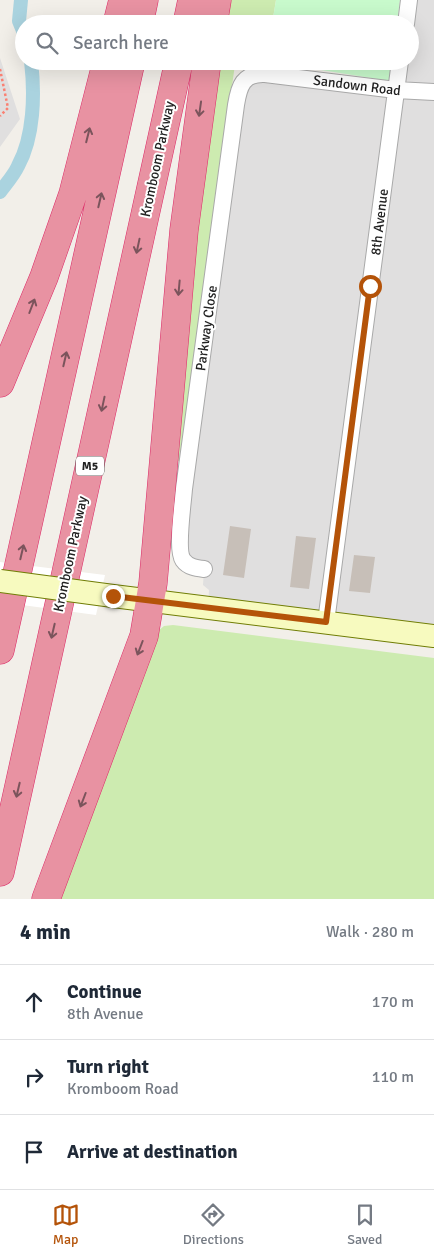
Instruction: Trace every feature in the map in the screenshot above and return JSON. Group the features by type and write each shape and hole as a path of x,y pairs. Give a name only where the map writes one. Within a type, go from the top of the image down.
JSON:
{"highway":[{"path":"119,15 123,0"},
{"path":"141,15 144,0"},
{"path":"189,15 192,0"},
{"path":"214,15 217,0"},
{"path":"0,383 44,277 73,194 105,70"},
{"path":"0,650 129,70"},
{"name":"Kromboom Parkway","path":"0,872 177,70"},
{"path":"46,899 144,636 152,600 184,230 206,70"}],"street":[{"path":"407,15 409,0"},
{"name":"8th Avenue","path":"326,622 399,70"},
{"name":"Sandown Road","path":"250,76 265,74 396,90 434,92"},
{"name":"Parkway Close","path":"204,569 188,566 182,559 179,550 184,489 236,105 242,83 250,76"},
{"path":"0,581 434,636"}],"path":[{"path":"0,69 8,108 0,116"}],"shaded area":[{"path":"409,0 434,0 434,636 208,608 209,590 203,585 204,569 188,565 184,489 236,105 250,76 396,90 399,70 419,70 419,15 409,15"},
{"path":"0,58 20,119 0,147"}],"green space":[{"path":"226,0 276,0 274,15 224,15"},
{"path":"276,0 400,0 398,15 274,15"},
{"path":"215,70 234,70 182,461 175,461 194,224"},
{"path":"321,70 392,70 390,81"},
{"path":"173,625 434,658 434,899 56,899 158,631 164,626"}],"pier":[{"path":"0,562 105,575 96,615 0,602"}],"building":[{"path":"230,526 251,529 244,578 223,575"},
{"path":"296,536 316,538 309,589 290,587"},
{"path":"354,555 375,557 370,593 349,591"}],"waterway":[{"path":"20,15 21,0"},
{"path":"0,192 16,169 27,142 33,101 32,70"}],"route":[{"path":"113,596 326,622 370,286"}]}
